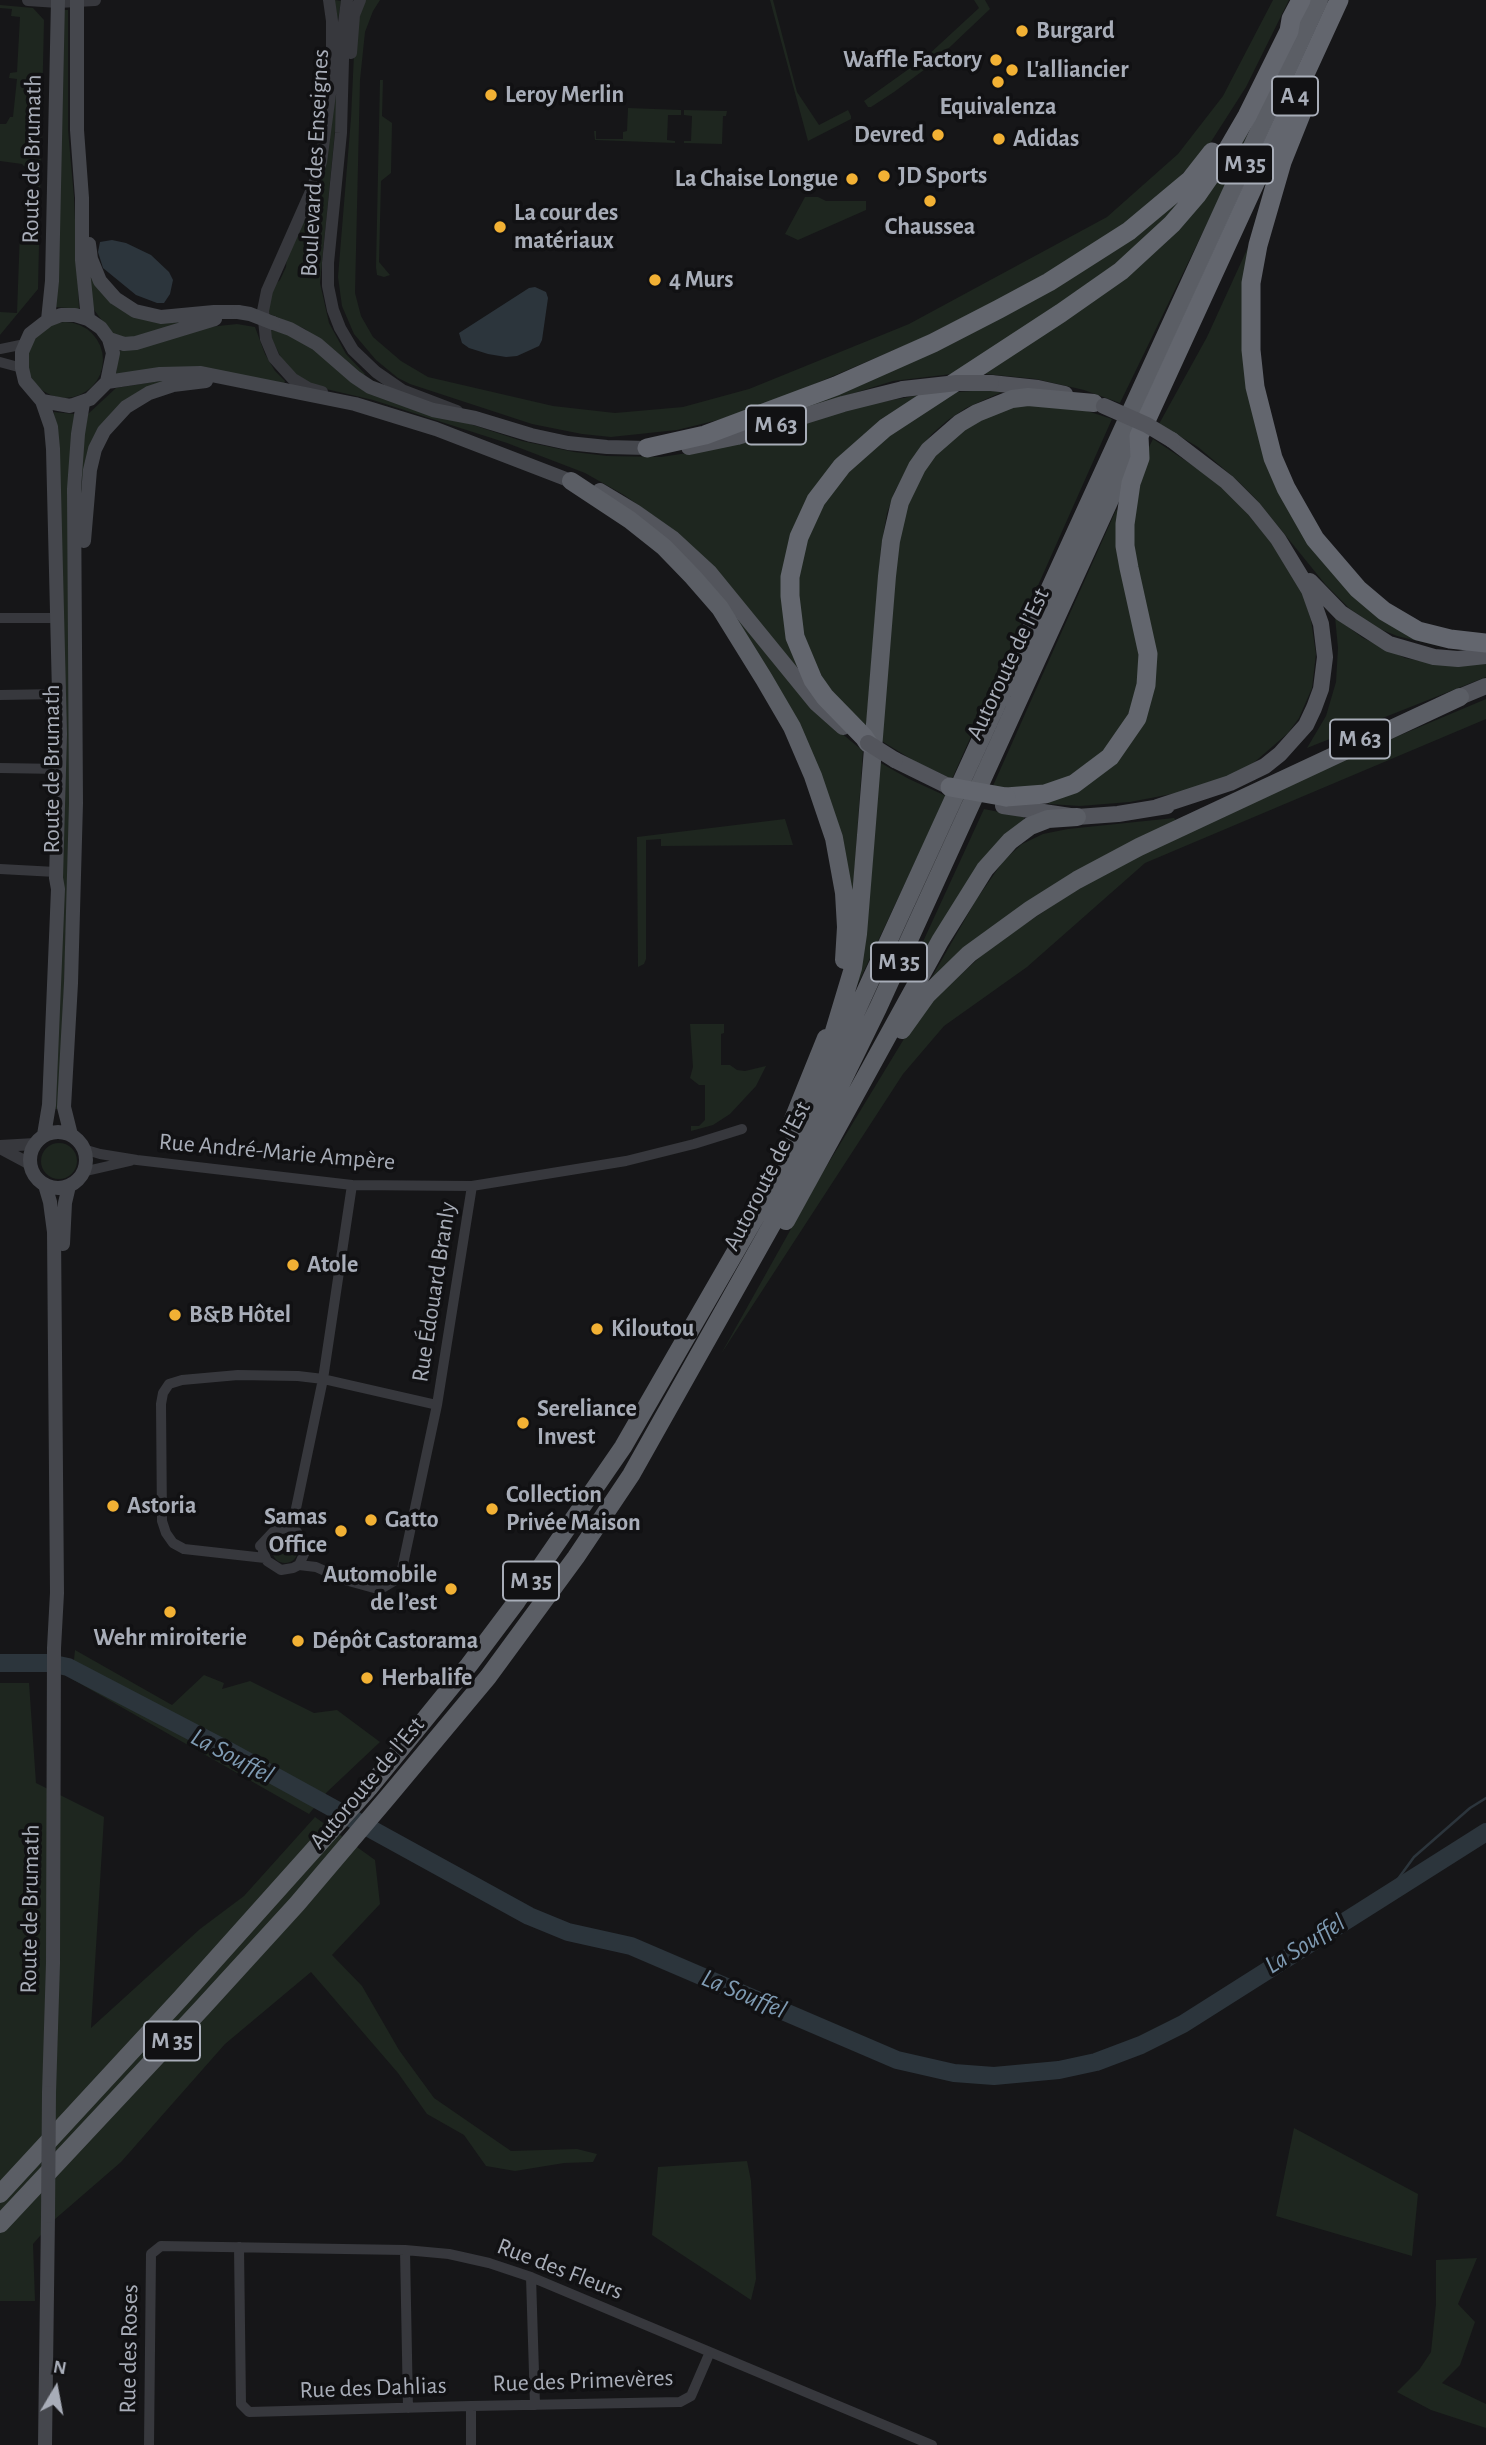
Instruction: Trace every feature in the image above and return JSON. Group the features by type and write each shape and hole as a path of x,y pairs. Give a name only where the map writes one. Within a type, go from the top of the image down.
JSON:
{"highway":[{"path":"647,448 705,435 847,381 999,309 1099,252 1147,218 1190,180 1229,128 1301,0"},
{"name":"Autoroute de l’Est","path":"0,2194 369,1787 469,1665 562,1537 623,1447 726,1269 791,1149 862,1002 1320,0"},
{"name":"Autoroute de l’Est","path":"0,2224 202,2008 387,1798 488,1677 576,1557 631,1475 774,1221 878,1008 1339,0"},
{"path":"1350,0 1282,162 1258,245 1251,283 1250,314 1255,387 1273,458 1286,488 1315,539 1351,582 1384,611 1418,631 1450,639 1486,643"},
{"path":"868,743 845,724 813,680 795,637 790,576 805,522 816,500 842,466 885,428 1061,313 1121,271 1156,241 1197,195 1222,159 1289,32 1291,19"},
{"path":"726,1269 754,1199 828,1050 853,968 862,892 887,576 894,522 903,494 929,450 960,423 977,413 1003,402 1028,397 1099,404"},
{"path":"950,787 1004,801 1059,790 1094,770 1120,745 1136,718 1146,685 1148,654 1125,546 1127,504 1140,458 1139,436"},
{"path":"571,481 614,508 664,547 720,608 792,727 825,806 841,865 846,927 844,960 832,1018 792,1122"},
{"path":"845,1114 928,995 969,954 1031,909 1077,880 1139,847 1460,697"},
{"path":"631,1475 776,1241 940,940 985,869 1010,841 1030,826 1048,819 1077,817"}],"main road":[{"name":"Route de Brumath","path":"48,320 52,281 58,1"},
{"name":"Route de Brumath","path":"77,1 76,120 82,198 82,260 88,319"},
{"path":"82,198 88,220 90,259 94,270 108,291 124,305 144,314 161,317 214,312 238,315"},
{"name":"M 63","path":"238,315 250,314 277,324 317,344 348,372 370,387 433,410 475,418 568,443 607,447 690,447 717,442 903,389 957,383 991,383 1048,390 1099,404 1138,421 1172,440 1212,469 1266,523 1313,585 1341,613 1389,644 1434,657 1486,656"},
{"path":"61,315 88,319 101,328 109,339 113,353 107,382 83,403 70,406 42,401 25,381 22,368 25,344 38,326 48,320 61,315"},
{"path":"109,339 130,344 198,323 238,315"},
{"path":"107,382 174,373 201,373 355,404 436,429 598,490 671,538 709,573 816,703 845,724"},
{"path":"76,664 82,647 84,526 90,470 95,449 104,431 117,415 149,393 187,383 212,381 298,393"},
{"name":"Route de Brumath","path":"40,1140 49,1105 49,1070 42,1061 52,888 56,875 60,769 53,449 51,427 42,401"},
{"name":"Route de Brumath","path":"71,1135 64,1107 74,866 75,468 83,403"},
{"path":"1157,807 1230,783 1265,766 1294,741 1306,725 1321,689 1324,641 1309,590 1291,557"},
{"name":"M 63","path":"1004,801 1077,817 1199,801 1233,790 1486,686"},
{"path":"868,743 895,760 950,787"},
{"path":"54,1132 71,1135 83,1149 85,1165 82,1172 69,1186 54,1188 45,1185 36,1178 30,1164 40,1140 54,1132"},
{"name":"Route de Brumath","path":"45,1185 54,1232 56,1612 45,2445"},
{"name":"Route de Brumath","path":"54,1374 65,1203 69,1186"}],"street":[{"path":"29,0 95,0"},
{"name":"Boulevard des Enseignes","path":"329,0 332,21 332,79 321,162 267,291 263,311 264,328 274,358 293,379 308,388 355,404"},
{"name":"Boulevard des Enseignes","path":"348,0 344,23 342,109 328,286 340,328 360,359 387,381 402,390 475,418"},
{"path":"342,109 349,74 353,24 360,0"},
{"path":"0,349 25,344"},
{"path":"0,362 22,368"},
{"path":"0,618 57,618"},
{"path":"0,695 59,694"},
{"path":"0,768 60,769"},
{"path":"0,869 56,875"},
{"name":"Rue André-Marie Ampère","path":"83,1149 137,1160 352,1185 472,1186 626,1161 742,1129"},
{"path":"0,1147 40,1140"},
{"path":"0,1147 30,1164"},
{"name":"Rue André-Marie Ampère","path":"82,1172 137,1160"},
{"path":"292,1530 323,1379 352,1185"},
{"name":"Rue Édouard Branly","path":"316,1567 345,1580 374,1588 384,1587 394,1581 402,1569 436,1405 472,1186"},
{"path":"265,1558 184,1549 173,1543 166,1533 162,1521 163,1393 169,1384 238,1375 298,1376 323,1379 436,1405"},
{"path":"248,1555 264,1544 275,1530 292,1530 304,1541 305,1552 299,1565"},
{"path":"264,1544 265,1558 270,1565 281,1570 299,1565 316,1567"},
{"path":"305,1552 316,1567"},
{"name":"Rue des Fleurs","path":"151,2254 161,2246 405,2250 462,2257 531,2277 932,2445"},
{"name":"Rue des Dahlias","path":"239,2248 241,2404 249,2413 471,2406 471,2445"},
{"path":"405,2250 408,2408"},
{"name":"Rue des Roses","path":"149,2445 151,2254"},
{"path":"531,2277 535,2404"},
{"name":"Rue des Primevères","path":"471,2406 680,2402 691,2396 710,2352"}],"shaded area":[{"path":"335,0 341,1 337,26 336,121 320,283 329,323 346,354 365,374 363,376 305,329 265,312 271,288 280,280 286,267 287,255 319,180"},
{"path":"364,0 380,0 365,32 360,80 355,293 361,316 373,337 401,361 428,377 553,406 615,413 683,407 749,389 909,324 1107,217 1178,154 1223,96 1273,0 1289,0 1246,87 1207,148 1164,193 1124,224 1042,278 920,339 777,400 718,420 677,430 611,437 532,424 410,384 376,360 354,334 342,306 338,277 355,33"},
{"path":"770,0 773,0 797,92 819,125 848,110 851,116 851,119 808,141"},
{"path":"974,0 985,0 990,9 932,64 868,107 864,101 927,56 979,8"},
{"path":"0,5 33,8 44,20 38,289 0,335 0,312 17,313 20,231 29,224 32,182 31,174 22,164 0,161 0,124 6,124 10,117 13,117 17,79 9,78 10,73 17,72 20,17 11,16 12,9 0,8"},
{"path":"63,10 68,10 68,130 79,309 56,307"},
{"path":"380,80 383,80 382,116 392,123 391,173 381,181 379,262 390,275 384,277 377,275 376,267"},
{"path":"628,108 681,110 681,115 668,115 667,140 675,143 595,140 594,131 596,139 623,139 623,132 627,131"},
{"path":"684,110 727,111 726,116 723,116 722,144 684,143 691,141 692,116 684,115"},
{"path":"1245,134 1250,135 1120,403 1084,390 1036,379 976,373 1101,295"},
{"path":"1184,194 1158,229 1110,268 952,374 893,381 751,425 849,387"},
{"path":"805,197 818,197 826,201 866,201 866,210 798,240 785,234"},
{"path":"1260,221 1250,375 1317,548 1443,647 1397,636 1380,629 1350,609 1325,584 1256,499 1238,481 1198,447 1159,424 1207,337"},
{"path":"112,240 126,243 151,255 169,272 173,280 170,294 164,303 136,295 103,268 98,252 100,242"},
{"path":"88,267 115,303 193,320 133,339 114,337 92,307"},
{"path":"535,287 546,292 548,298 539,346 517,356 506,357 469,348 462,343 459,333 529,288"},
{"path":"65,322 79,325 92,333 100,346 103,360 100,374 92,387 79,395 65,398 51,395 38,387 30,374 27,360 30,346 38,333 51,325"},
{"path":"237,324 255,327 265,354 285,381 283,386 116,375 118,351 209,327"},
{"path":"267,329 296,336 372,392 522,441 607,456 661,457 714,449 864,405 920,395 881,419 848,449 794,531 800,666 796,668 714,567 671,528 624,495 585,473 507,443 373,400 309,385 285,366"},
{"path":"172,379 116,409 81,508 82,446 88,414 116,388"},
{"path":"984,390 1002,392 966,408 932,434 919,449 895,491 887,513 881,548 866,729 824,682 805,645 795,600 803,534 839,472 946,393"},
{"path":"1021,404 1081,409 1112,419 952,779 916,762 880,740 893,582 902,519 924,468 943,445 965,428 989,415"},
{"path":"54,412 74,414 71,784 60,1109 54,1109 64,832"},
{"path":"1153,439 1224,486 1277,549 1301,589 1311,620 1316,654 1312,688 1299,718 1288,733 1250,766 1229,776 1182,792 1130,802 1080,806 1049,804 1048,802 1144,714 1131,534 1146,453"},
{"path":"1116,510 1120,511 1139,627 1142,684 1115,743 1054,787 992,788"},
{"path":"712,588 823,718 863,751 852,905 826,789"},
{"path":"1335,617 1363,638 1405,658 1441,665 1486,663 1486,677 1307,748 1326,716 1336,682 1338,648"},
{"path":"1486,699 1486,719 1145,863 1027,967 944,1026 903,1074 721,1354 820,1177 913,1024 933,1000 992,946 1094,878 1365,750"},
{"path":"879,762 946,796 855,990"},
{"path":"984,809 1024,817 1024,820 928,948 921,946"},
{"path":"1174,818 1177,822 925,989 976,900 1004,860 1022,844 1043,834 1068,829"},
{"path":"785,819 793,845 661,846 661,839 646,840 646,959 644,964 638,967 637,837"},
{"path":"690,1024 724,1024 724,1033 721,1034 721,1065 730,1065 745,1071 766,1066 756,1086 730,1114 713,1125 691,1131 691,1126 699,1126 705,1120 705,1085 699,1085 690,1078 693,1067"},
{"path":"59,1143 72,1148 77,1161 72,1174 59,1179 46,1174 41,1161 46,1148"},
{"path":"285,1537 294,1541 298,1550 294,1559 285,1563 276,1559 272,1550 276,1541"},
{"path":"75,1650 172,1705 204,1675 224,1683 222,1689 250,1681 314,1713 337,1710 380,1742 327,1792 309,1814 72,1679"},
{"path":"0,1683 29,1683 36,1783 104,1817 91,2028 200,1929 244,1896 315,1817 375,1860 380,1904 332,1955 362,1986 399,2050 434,2098 511,2151 577,2149 597,2154 593,2162 564,2163 515,2171 486,2166 464,2135 427,2114 398,2073 311,1972 225,2044 121,2162 54,2220 33,2244 35,2301 0,2301"},
{"path":"1294,2128 1418,2194 1412,2256 1276,2216"},
{"path":"747,2161 751,2181 756,2279 751,2300 652,2235 658,2167"},
{"path":"1477,2258 1458,2304 1475,2322 1460,2365 1442,2383 1486,2404 1486,2428 1431,2410 1397,2392 1419,2370 1431,2352 1436,2304 1436,2260"}],"waterway":[{"name":"La Souffel","path":"0,1663 49,1663 68,1667 229,1751 529,1916 568,1932 631,1946 897,2060 954,2073 994,2076 1059,2070 1096,2062 1141,2045 1183,2024 1486,1832"},
{"path":"1387,1894 1414,1857 1470,1808 1486,1798"}],"place":[{"name":"Burgard","path":"1022,31"},
{"name":"Waffle Factory","path":"996,60"},
{"name":"L'alliancier","path":"1012,70"},
{"name":"Equivalenza","path":"998,82"},
{"name":"Leroy Merlin","path":"491,95"},
{"name":"Devred","path":"938,135"},
{"name":"Adidas","path":"999,139"},
{"name":"JD Sports","path":"884,176"},
{"name":"La Chaise Longue","path":"852,179"},
{"name":"Chaussea","path":"930,201"},
{"name":"La cour des matériaux","path":"500,227"},
{"name":"4 Murs","path":"655,280"},
{"name":"Atole","path":"293,1265"},
{"name":"B&B Hôtel","path":"175,1315"},
{"name":"Kiloutou","path":"597,1329"},
{"name":"Sereliance Invest","path":"523,1423"},
{"name":"Astoria","path":"113,1506"},
{"name":"Collection Privée Maison","path":"492,1509"},
{"name":"Gatto","path":"371,1520"},
{"name":"Samas Office","path":"341,1531"},
{"name":"Automobile de l’est","path":"451,1589"},
{"name":"Wehr miroiterie","path":"170,1612"},
{"name":"Dépôt Castorama","path":"298,1641"},
{"name":"Herbalife","path":"367,1678"}]}
